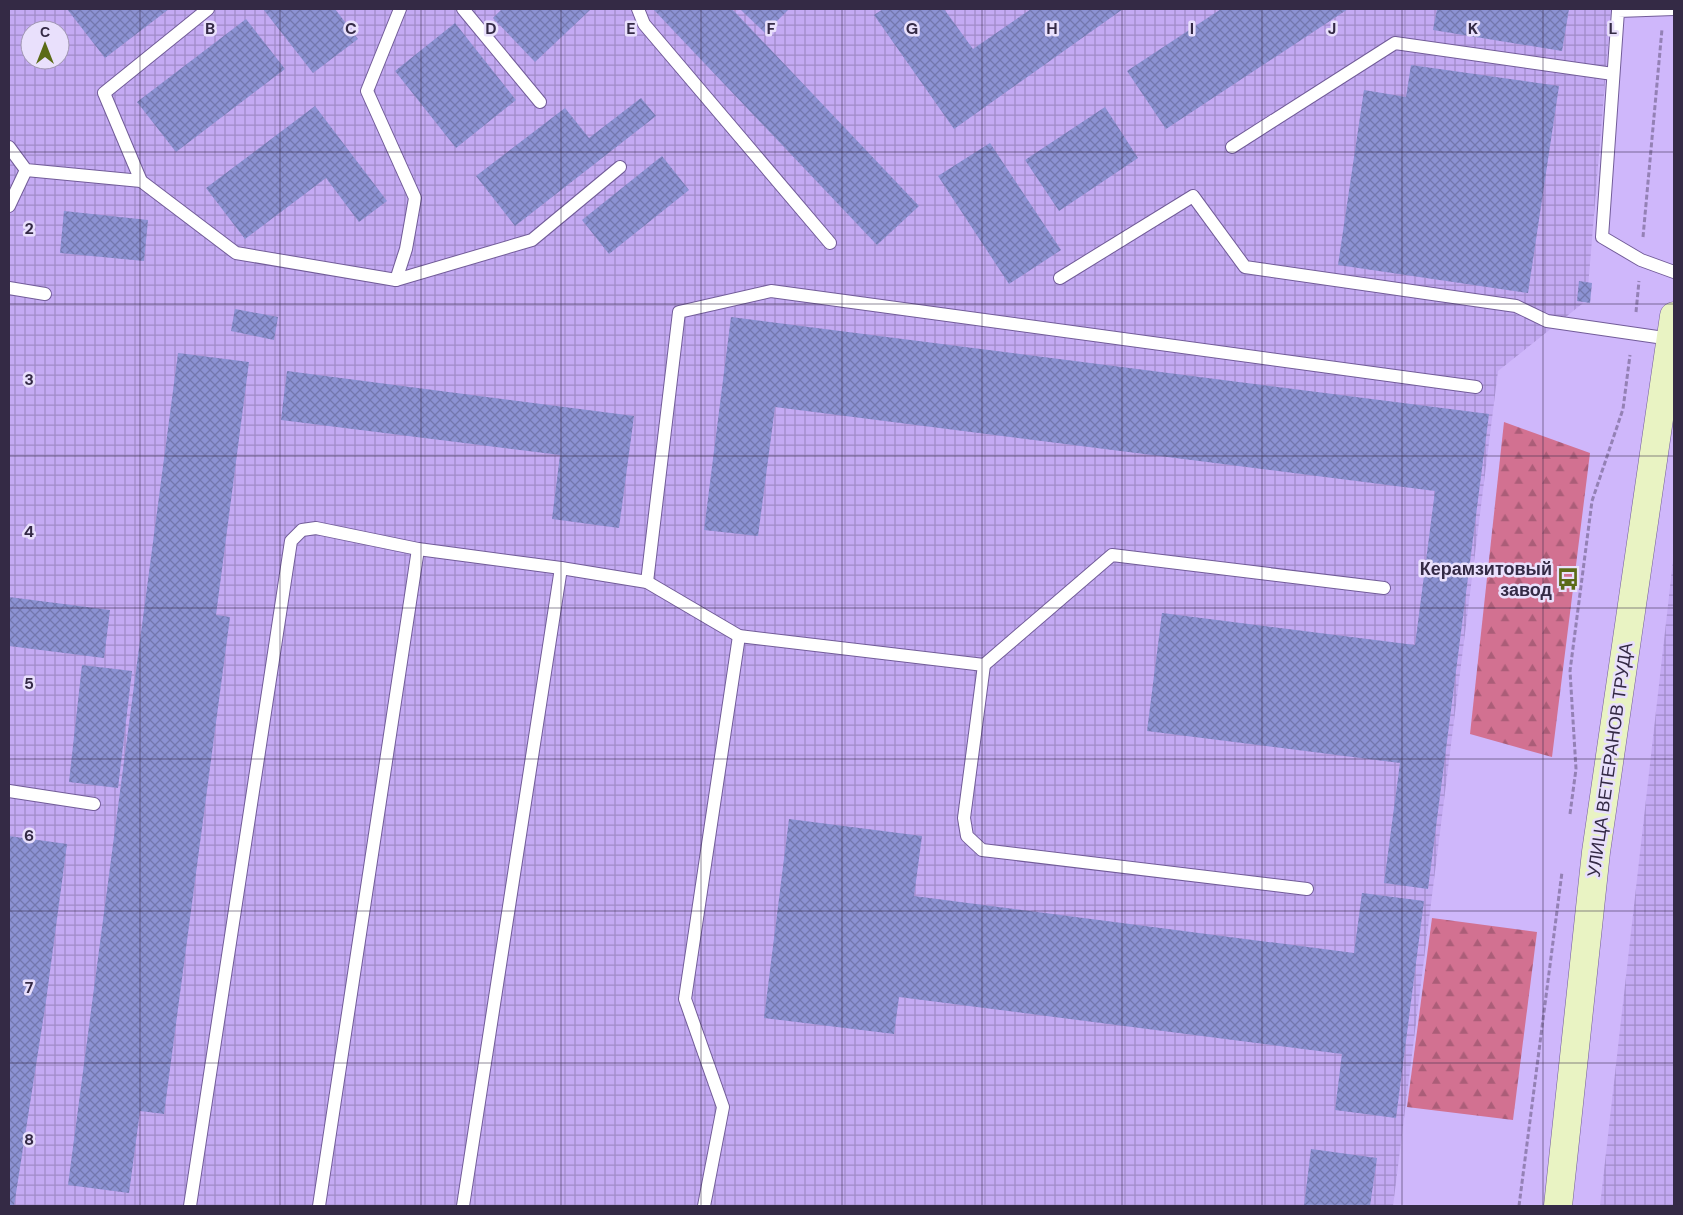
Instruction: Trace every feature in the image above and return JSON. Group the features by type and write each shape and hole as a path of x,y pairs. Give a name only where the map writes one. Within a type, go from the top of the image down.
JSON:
{"main road":[{"name":"УЛИЦА ВЕТЕРАНОВ ТРУДА","path":"1558,1206 1596,852 1673,328"}],"lane":[{"path":"208,9 104,93 141,181 236,253 396,280 532,240 620,167"},
{"path":"396,280 406,249 415,198 367,91 400,9"},
{"path":"462,9 540,102"},
{"path":"638,9 644,24 830,243"},
{"path":"1669,10 1618,11 1602,237 1640,260 1674,272"},
{"path":"1232,147 1395,43 1614,74"},
{"path":"9,146 26,170 141,181"},
{"path":"9,206 26,170"},
{"path":"1060,278 1193,196 1245,268 1516,306 1547,321 1633,334 1673,328"},
{"path":"9,288 45,294"},
{"path":"647,582 678,312 772,291 1476,387"},
{"path":"190,1206 291,541 302,530 316,528 418,549 561,568 647,582 739,636 984,665"},
{"path":"318,1206 418,549"},
{"path":"1307,889 982,850 967,836 964,818 984,665 1112,555 1384,588"},
{"path":"463,1206 561,568"},
{"path":"704,1206 723,1107 685,999 739,636"},
{"path":"9,791 94,804"}],"path":[{"path":"1569,818 1576,769 1570,672 1592,501 1623,409 1669,10"},
{"path":"1519,1206 1563,867"}],"shaded area":[{"path":"9,9 1611,9 1587,300 1498,371 1393,1206 9,1206"},
{"path":"1674,552 1674,1206 1600,1206"}],"green space":[{"path":"1504,422 1590,453 1552,757 1470,734"},
{"path":"1432,918 1537,932 1513,1120 1407,1107"}],"building":[{"path":"67,9 169,9 105,58"},
{"path":"263,9 335,9 358,39 313,73"},
{"path":"502,9 590,10 535,62 493,18"},
{"path":"653,9 732,9 919,206 877,245"},
{"path":"740,9 789,9 765,33"},
{"path":"883,9 944,9 973,49 1031,9 1123,9 954,129 874,15"},
{"path":"1221,9 1348,9 1166,129 1127,71"},
{"path":"1437,9 1569,9 1562,51 1433,30"},
{"path":"246,19 285,69 176,152 137,102"},
{"path":"455,23 516,100 456,148 395,71"},
{"path":"1411,65 1559,86 1528,293 1338,265 1364,90 1406,97"},
{"path":"641,98 656,116 515,226 476,176 565,108 589,138"},
{"path":"315,106 387,201 359,222 326,178 245,239 206,188"},
{"path":"1105,107 1138,158 1059,211 1025,160"},
{"path":"990,143 1061,250 1009,284 938,176"},
{"path":"662,156 689,190 609,254 582,220"},
{"path":"64,211 148,220 144,261 60,253"},
{"path":"1579,281 1592,283 1590,303 1577,301"},
{"path":"235,309 278,317 274,340 231,331"},
{"path":"731,317 1489,414 1428,889 1384,883 1400,763 1147,731 1162,613 1415,645 1435,491 775,407 758,536 704,530"},
{"path":"178,353 249,362 216,615 230,617 164,1114 140,1111 129,1193 68,1185"},
{"path":"287,371 634,416 619,528 552,519 560,455 281,420"},
{"path":"9,597 110,610 104,658 9,646"},
{"path":"82,665 132,671 118,788 69,782"},
{"path":"789,819 922,836 914,896 1354,953 1362,893 1424,901 1396,1118 1335,1110 1342,1054 899,997 894,1034 764,1018"},
{"path":"9,836 67,844 46,1001 14,1206 9,1206"},
{"path":"1311,1149 1377,1158 1370,1206 1304,1206"}],"place":[{"name":"Керамзитовый завод","path":"1568,579"}]}
